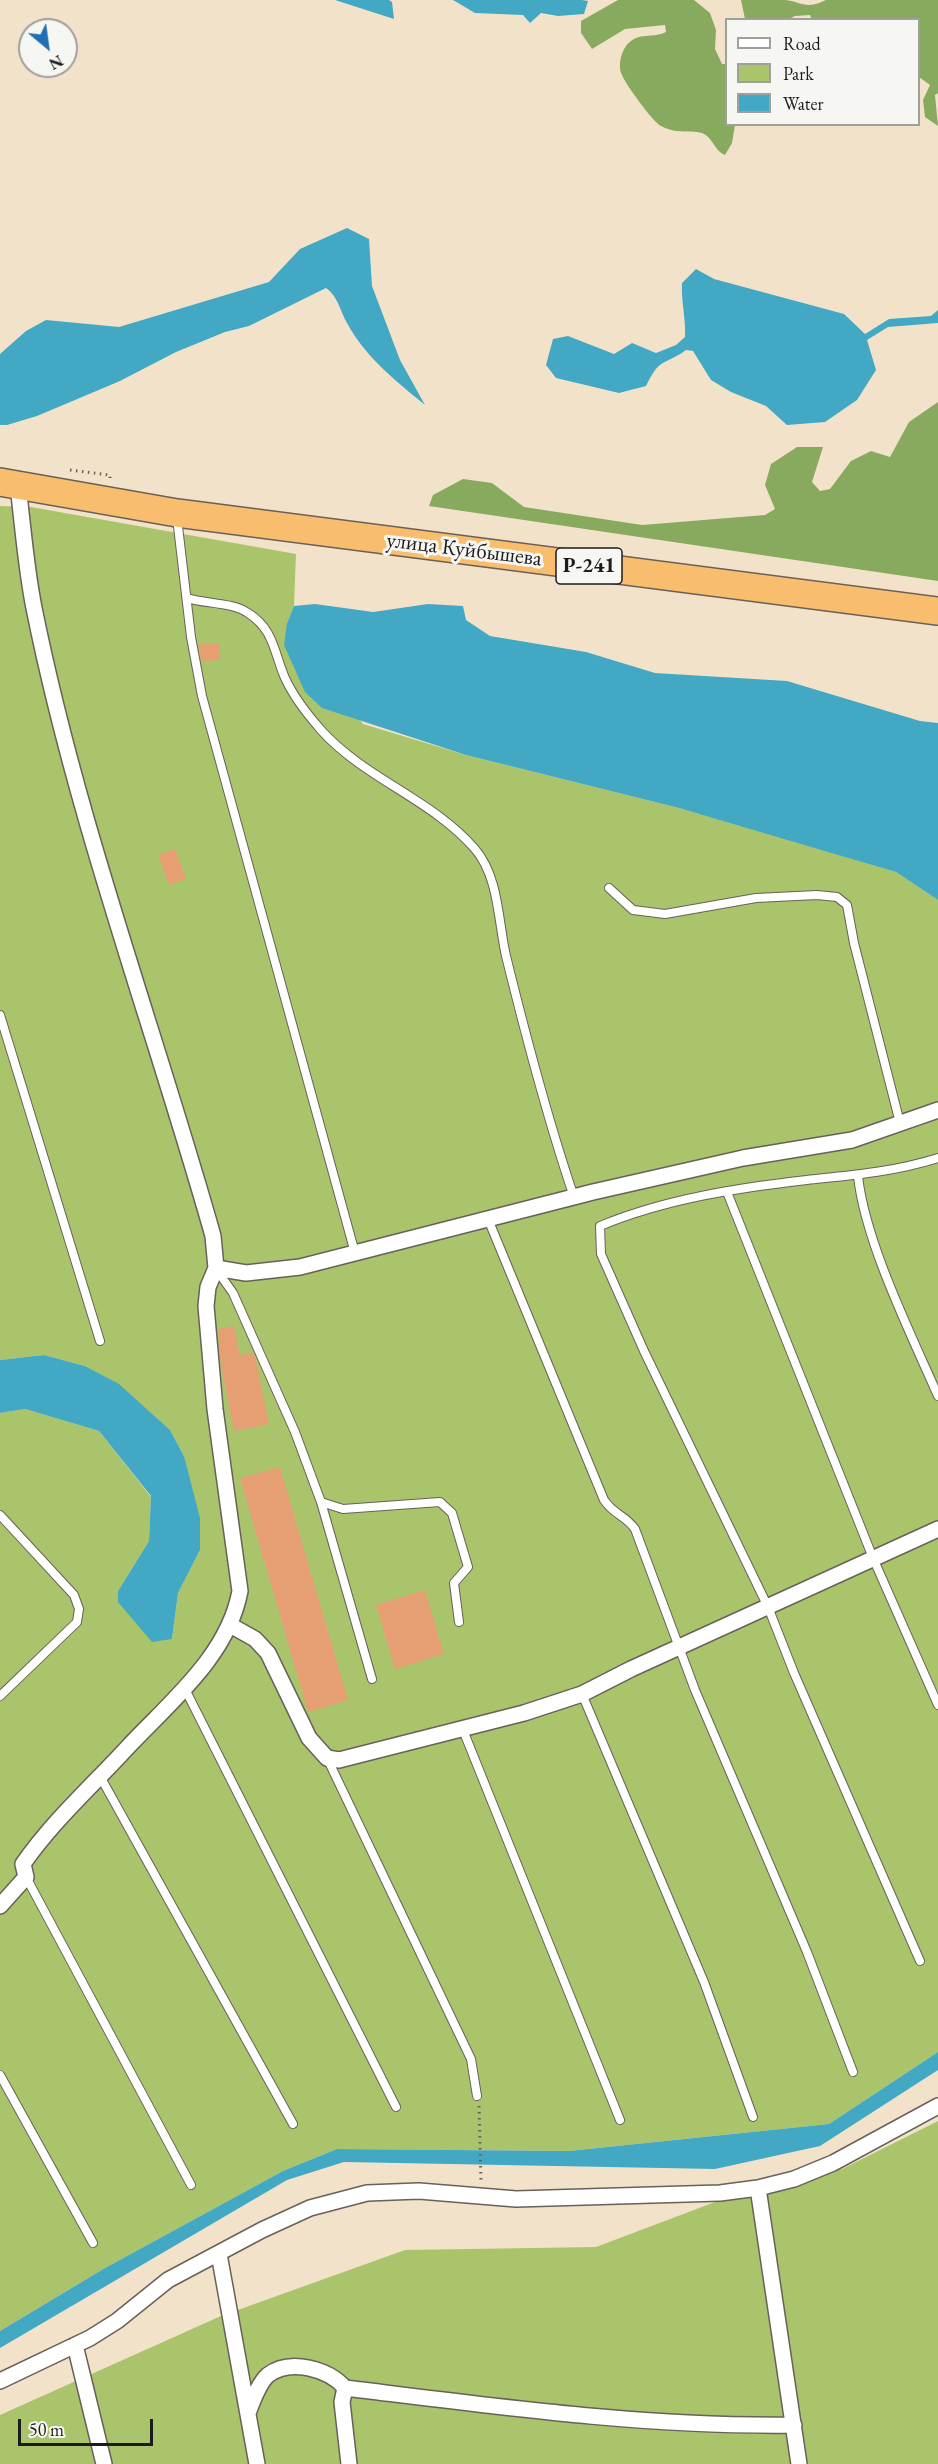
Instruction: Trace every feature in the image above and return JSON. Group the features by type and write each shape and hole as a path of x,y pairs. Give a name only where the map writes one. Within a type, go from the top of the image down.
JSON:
{"highway":[{"name":"Р-241","path":"9,484 177,513"},
{"name":"улица Куйбышева","path":"177,513 938,611"}],"street":[{"path":"0,1906 26,1877 23,1864 52,1825 101,1779 185,1689 230,1625 235,1615 240,1591 215,1409 206,1306 208,1287 216,1268 210,1225 122,944 52,687 9,484"},
{"path":"216,1268 246,1273 300,1268 574,1197 743,1158 852,1140 938,1110"},
{"path":"230,1625 255,1639 268,1653 309,1738 327,1758 353,1758 463,1730 582,1694 938,1529"},
{"path":"0,2381 117,2322 168,2280 310,2208 367,2193 419,2191 516,2199 720,2193 758,2188 794,2179 833,2163 938,2106"},
{"path":"758,2188 799,2464"},
{"path":"219,2253 257,2464"},
{"path":"75,2345 104,2464"},
{"path":"248,2413 259,2387 268,2375 283,2369 298,2367 320,2371 338,2380 345,2388 499,2406 673,2421 794,2425"},
{"path":"345,2388 342,2402 348,2464"}],"lane":[{"path":"177,513 191,637 202,696 228,797 356,1253"},
{"path":"187,598 247,611 263,624 274,642 284,676 295,699 327,737 362,766 436,813 474,848 488,866 514,986 551,1129 574,1197"},
{"path":"609,888 633,910 665,914 756,898 837,897 847,905 854,943 900,1124"},
{"path":"0,1015 100,1341"},
{"path":"920,1961 794,1673 768,1607 644,1351 601,1254 600,1226 677,1201 727,1192 858,1176 908,1167 938,1158"},
{"path":"858,1176 861,1198 878,1249 938,1396"},
{"path":"727,1192 873,1558 938,1705"},
{"path":"488,1219 604,1500 612,1512 627,1518 634,1529 695,1690 807,1952 853,2072"},
{"path":"216,1268 233,1293 295,1432 321,1502 372,1679"},
{"path":"321,1502 343,1509 423,1502 440,1502 446,1507 452,1513 468,1567 454,1583 459,1622"},
{"path":"0,1515 74,1595 79,1609 73,1627 0,1696"},
{"path":"185,1689 396,2107"},
{"path":"582,1694 704,1982 753,2116"},
{"path":"463,1730 620,2120"},
{"path":"327,1758 471,2059 477,2096"},
{"path":"101,1779 293,2124"},
{"path":"26,1877 191,2185"},
{"path":"0,2075 93,2243"}],"path":[{"path":"477,2096 481,2128 481,2180"}],"green space":[{"path":"618,0 694,0 710,13 716,30 715,49 722,64 725,64 725,126 735,126 732,143 725,155 702,133 667,129 657,123 640,103 622,75 620,61 628,44 639,37 666,32 665,25 625,29 592,49 581,33 581,21"},
{"path":"741,0 785,0 809,5 826,0 938,0 938,93 935,95 938,126 925,117 923,100 930,85 920,78 920,18 811,18 810,15 791,18 745,18"},
{"path":"938,402 938,581 429,506 433,495 463,479 492,483 524,507 642,525 765,515 775,509 765,485 771,464 797,447 823,447 812,482 820,491 830,489 851,461 871,451 890,457 909,422"},
{"path":"0,506 31,507 296,554 294,606 287,623 363,724 466,755 679,808 795,841 896,872 938,900 938,2052 829,2124 569,2151 337,2149 283,2171 105,2268 0,2331 0,1413 25,1409 99,1431 151,1497 149,1541 118,1591 172,1639 178,1593 200,1550 184,1456 170,1430 119,1385 85,1366 44,1355 0,1360"},
{"path":"938,2121 938,2464 0,2464 0,2415 221,2316 405,2250 596,2247 715,2202 842,2169"}],"water":[{"path":"335,0 389,0 392,2 394,19"},
{"path":"453,0 588,1 584,14 558,16 541,13 530,23 523,15 475,13"},
{"path":"347,228 369,239 372,286 400,360 425,405 372,358 347,323 336,299 326,288 249,326 225,332 176,352 120,381 37,416 0,425 0,354 26,331 46,320 119,327 269,282 300,249"},
{"path":"696,269 714,279 844,314 865,334 889,319 931,316 938,310 938,323 888,327 867,340 876,370 857,400 825,422 787,425 766,406 731,392 711,380 693,351 686,350 663,363 655,370 646,386 619,393 556,378 546,365 553,339 568,336 614,354 632,343 656,353 676,345 685,337 682,283"},
{"path":"315,604 373,612 428,604 463,606 466,620 490,636 586,652 655,673 787,681 920,721 938,723 938,900 896,872 679,808 466,755 322,708 305,692 284,645 287,623 294,606"},
{"path":"44,1355 85,1366 119,1384 170,1430 184,1456 200,1518 200,1550 178,1593 172,1639 152,1642 118,1602 118,1591 149,1541 151,1496 99,1431 25,1409 0,1413 0,1360"},
{"path":"938,2052 938,2070 820,2146 715,2169 344,2162 287,2180 0,2348 0,2331 105,2268 283,2171 337,2149 569,2151 829,2124"}],"building":[{"path":"199,644 219,644 220,660 201,661"},
{"path":"175,849 186,879 169,885 158,855"},
{"path":"234,1326 240,1355 253,1353 256,1360 269,1424 234,1431 221,1364 218,1329"},
{"path":"280,1467 348,1700 308,1712 240,1478"},
{"path":"425,1590 444,1654 395,1669 376,1605"}]}
